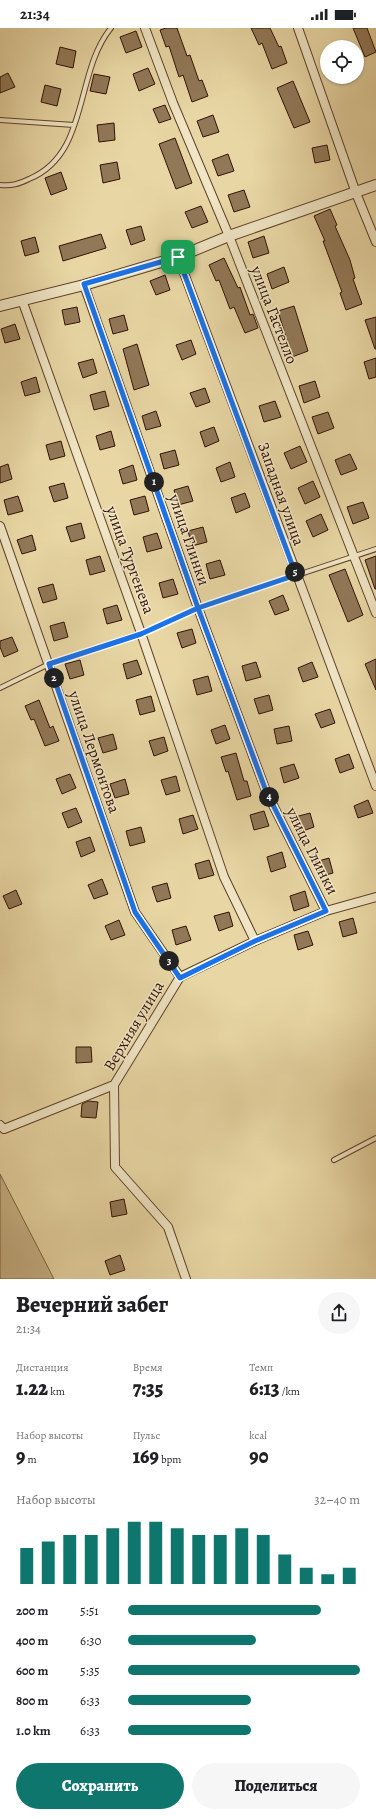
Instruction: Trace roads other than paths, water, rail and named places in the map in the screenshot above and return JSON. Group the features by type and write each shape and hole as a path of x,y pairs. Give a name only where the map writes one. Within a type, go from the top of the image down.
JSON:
{"street":[{"name":"улица Гастелло","path":"145,28 173,103 229,236 376,613"},
{"path":"298,28 356,193 376,242"},
{"path":"0,306 178,257 229,236 376,185"},
{"name":"Западная улица","path":"178,257 376,786"},
{"name":"улица Глинки","path":"84,284 198,608 266,791 326,911"},
{"name":"улица Тургенева","path":"22,300 141,634 224,876 255,941"},
{"name":"улица Лермонтова","path":"0,526 135,912 180,978"},
{"name":"Верхняя улица","path":"186,1279 168,1227 115,1167 114,1085 180,978 255,941 326,911 376,897"},
{"path":"0,1125 4,1129 114,1085"}],"lane":[{"path":"0,185 13,186 38,176 57,159 66,146 80,110 90,66 110,28"},
{"path":"0,120 74,125"},
{"path":"0,688 49,664 141,634 198,608 296,575 354,558 376,549"},
{"path":"334,1160 376,1138"}]}
